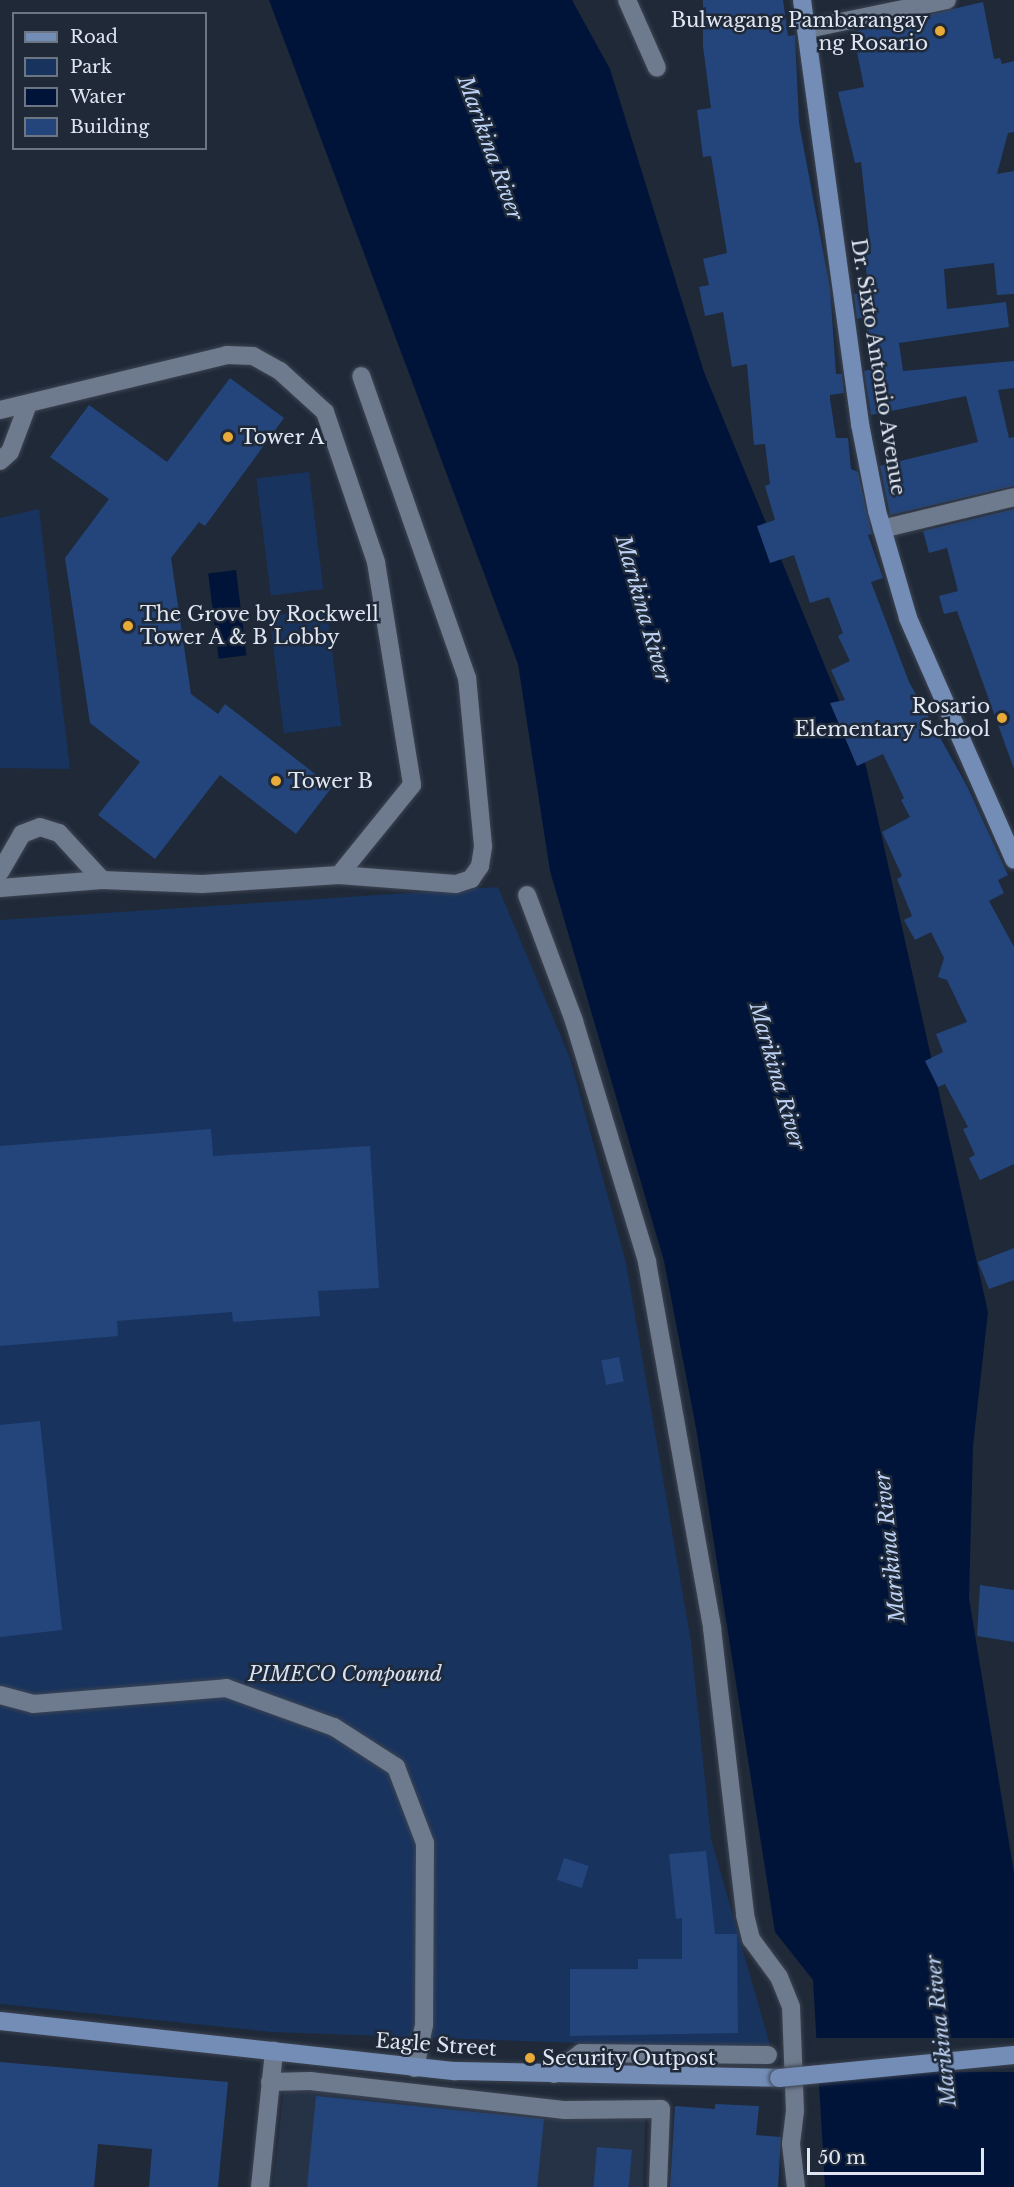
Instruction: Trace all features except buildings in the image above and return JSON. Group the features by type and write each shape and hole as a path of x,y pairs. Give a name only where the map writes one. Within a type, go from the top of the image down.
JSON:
{"main road":[{"name":"Dr. Sixto Antonio Avenue","path":"802,0 860,424 882,529 908,618 1014,860"},
{"name":"Eagle Street","path":"0,2021 455,2071 779,2078 1014,2055"}],"street":[{"path":"627,0 657,69"},
{"path":"807,29 947,0"},
{"path":"0,410 227,355 253,356 280,371 325,412 376,562 412,785 339,875"},
{"path":"0,888 102,880 202,885 339,875 456,884 471,879 480,866 483,846 467,678 361,376"},
{"path":"0,461 10,452 28,404"},
{"path":"882,529 1014,497"},
{"path":"0,872 22,834 40,827 59,833 102,880"},
{"path":"527,895 574,1021 647,1262 712,1628 744,1915 751,1939 779,1977 791,2007 795,2111 791,2144 796,2187"},
{"path":"0,1695 33,1704 226,1688 334,1726 396,1767 425,1843 424,2025 415,2068"},
{"path":"260,2187 274,2051"},
{"path":"554,2074 581,2053 768,2055"},
{"path":"448,2100 455,2071"},
{"path":"270,2082 310,2081 448,2100 565,2110 661,2109 658,2187"}],"shaded area":[{"path":"284,2087 645,2119 643,2187 273,2187"}],"green space":[{"path":"309,472 323,589 271,596 256,478"},
{"path":"39,509 70,769 0,768 0,518"},
{"path":"327,609 341,726 284,733 269,616"},
{"name":"PIMECO Compound","path":"498,887 570,1058 626,1263 691,1642 711,1839 770,2045 636,2045 272,2032 0,2004 0,920"}],"water":[{"name":"Marikina River","path":"269,0 572,0 610,69 704,372 866,766 988,1312 973,1446 969,1598 1014,1873 1014,2187 825,2187 813,1980 775,1932 696,1428 664,1261 550,871 518,664"},
{"path":"236,570 246,655 219,659 208,573"}],"pier":[{"path":"813,2038 1014,2038 1014,2072 813,2072"}],"place":[{"name":"Bulwagang Pambarangay ng Rosario","path":"940,31"},
{"name":"Tower A","path":"228,437"},
{"name":"The Grove by Rockwell Tower A & B Lobby","path":"128,626"},
{"name":"Rosario Elementary School","path":"1002,718"},
{"name":"Tower B","path":"276,781"},
{"name":"Security Outpost","path":"530,2058"}]}
